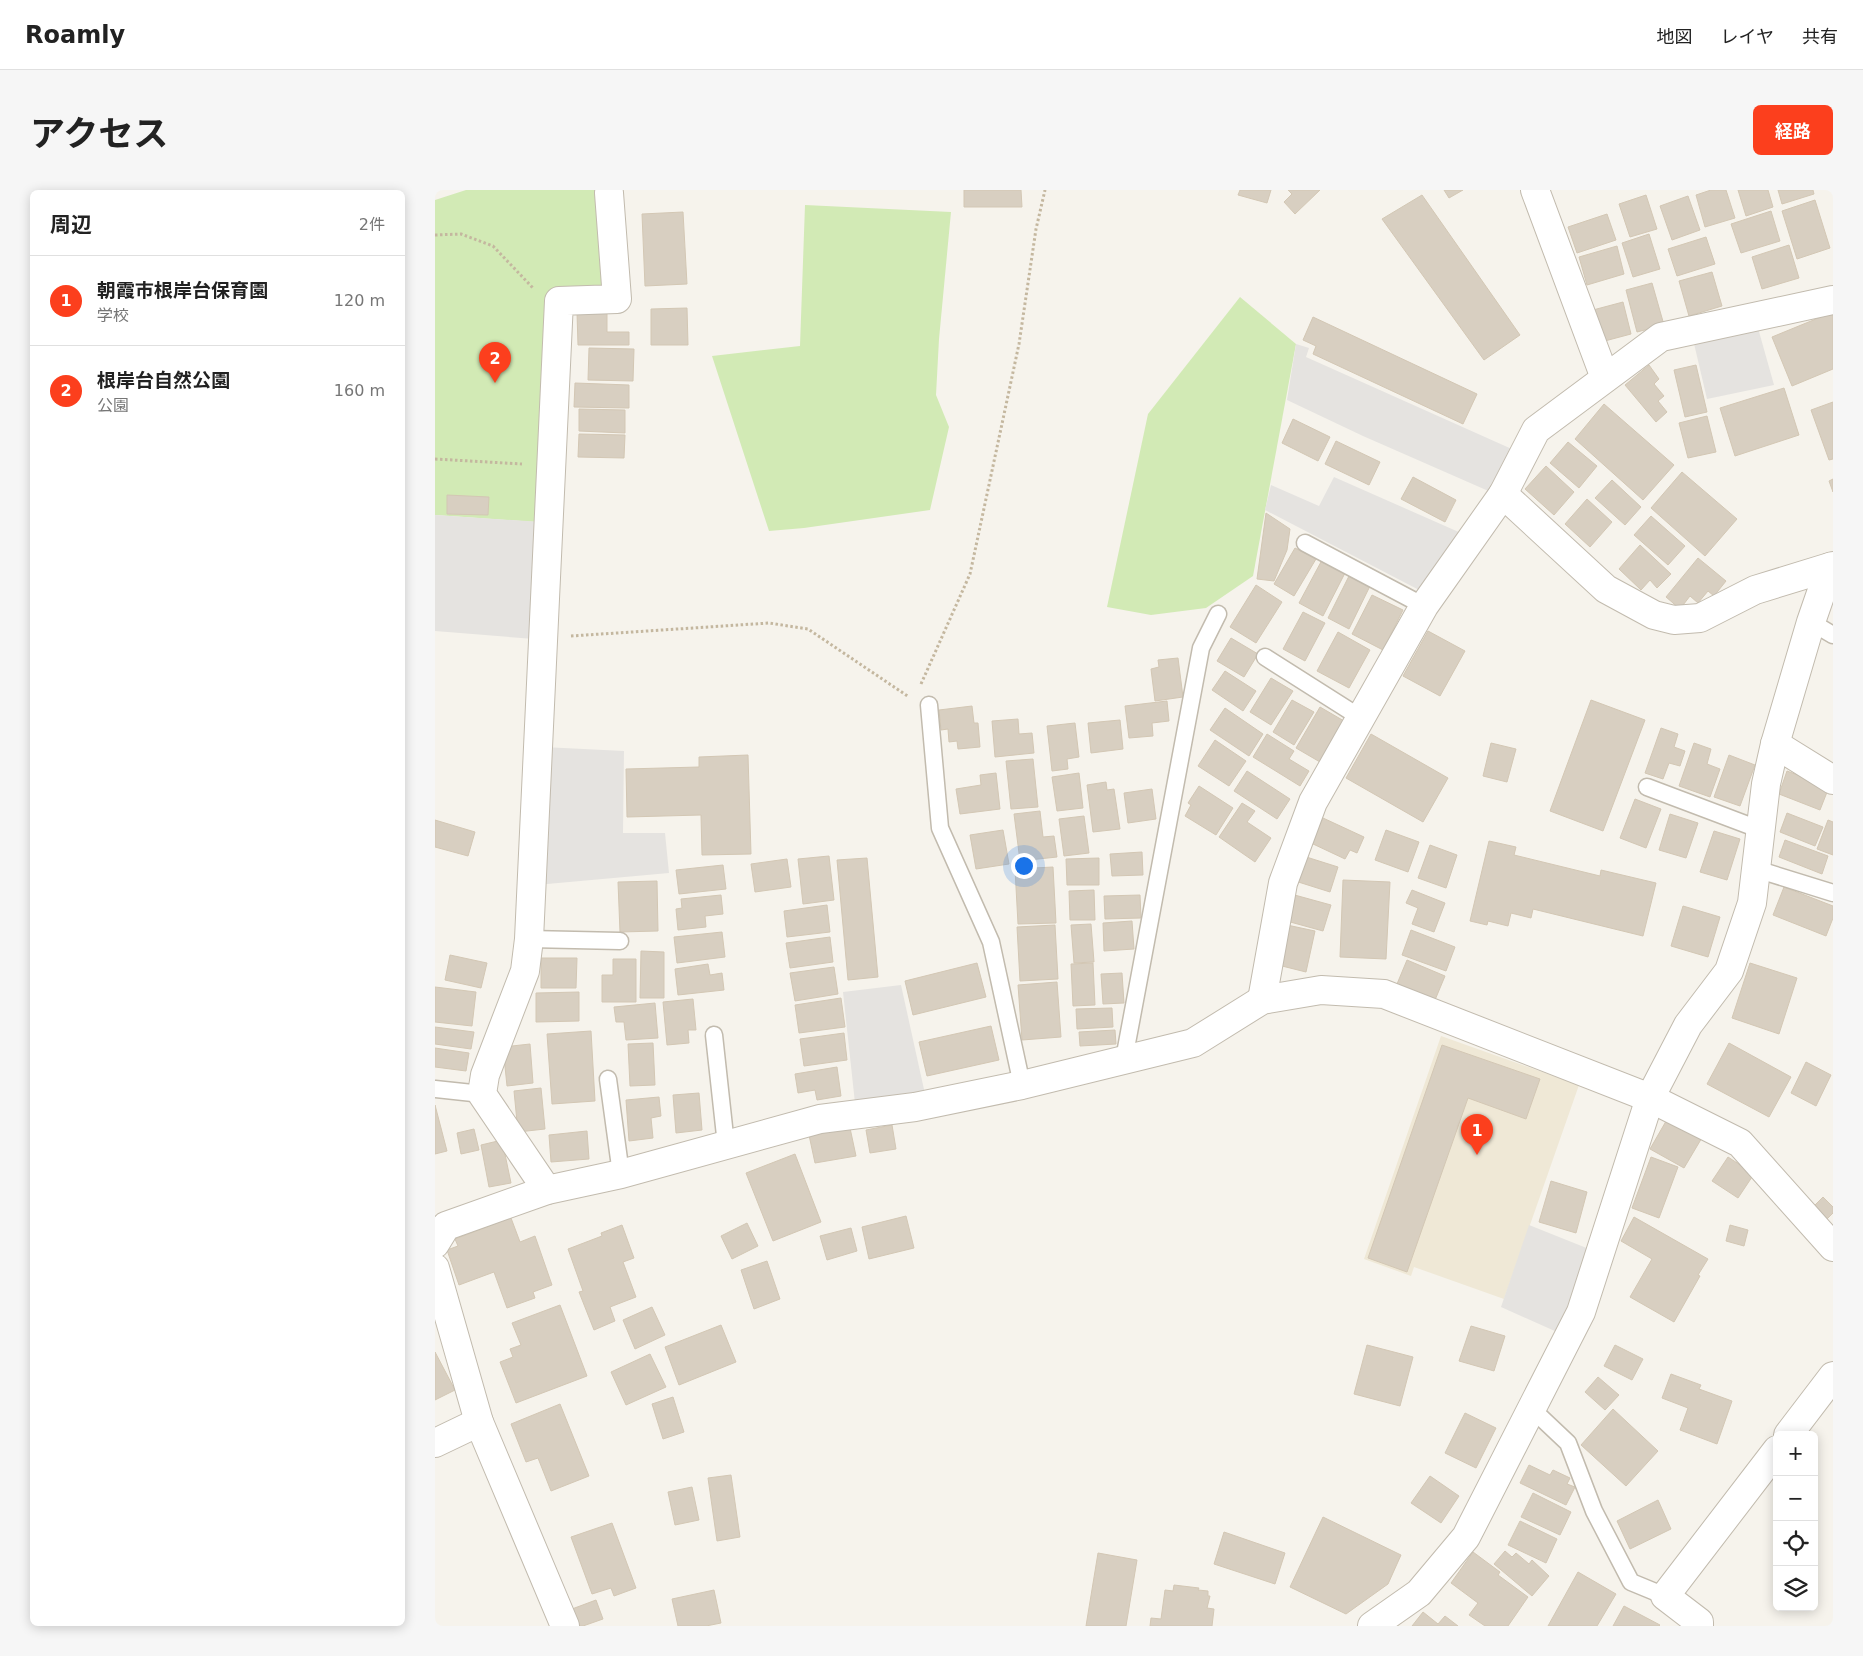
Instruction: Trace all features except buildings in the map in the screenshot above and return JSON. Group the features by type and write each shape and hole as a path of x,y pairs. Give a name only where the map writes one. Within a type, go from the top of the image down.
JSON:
{"street":[{"path":"1535,190 1605,378"},
{"path":"547,1190 482,1094 485,1074 525,971 529,939 559,301 617,299 609,193"},
{"path":"1262,1000 1283,882 1313,802 1424,606 1503,494 1536,430 1661,336 1833,300"},
{"path":"1372,1626 1419,1592 1466,1536 1581,1312 1650,1098 1689,1026 1729,971 1752,903 1766,784 1775,744 1822,628 1831,566 1755,590 1700,618 1674,620 1653,615 1606,589 1503,494"},
{"path":"1775,744 1833,780"},
{"path":"435,1244 446,1226 547,1190 621,1174 820,1120 915,1107 1022,1084 1193,1043 1262,1000 1321,990 1384,994 1650,1098 1740,1143 1833,1247"},
{"path":"435,1268 479,1422 565,1626"},
{"path":"1791,1431 1833,1376"},
{"path":"435,1443 479,1422"},
{"path":"1699,1626 1699,1622 1665,1596 1773,1455"}],"lane":[{"path":"1305,543 1424,606"},
{"path":"1124,1059 1201,648 1218,614"},
{"path":"1265,657 1361,718"},
{"path":"922,703 940,828 991,942 1022,1084"},
{"path":"1647,787 1761,830"},
{"path":"1756,869 1833,893"},
{"path":"529,939 620,941"},
{"path":"714,1034 726,1145"},
{"path":"608,1079 621,1174"},
{"path":"435,1089 482,1094"},
{"path":"1532,1408 1567,1443 1594,1511 1631,1582 1665,1596"}],"path":[{"path":"543,638 769,623 808,629 922,703 970,574 1019,344 1036,229 1045,190"},
{"path":"435,235 461,234 493,246 533,287 535,295"},
{"path":"435,459 523,464"}],"shaded area":[{"path":"1756,321 1774,385 1707,399 1692,335"},
{"path":"1296,344 1309,348 1306,357 1514,450 1493,493 1363,436 1287,400"},
{"path":"1334,477 1461,533 1423,592 1265,510 1271,485 1319,506"},
{"path":"435,515 542,522 534,639 435,631"},
{"path":"543,747 624,751 623,833 665,833 669,873 536,885"},
{"path":"901,985 925,1094 855,1103 843,992"},
{"path":"1441,1036 1579,1085 1504,1299 1414,1267 1411,1276 1364,1259"},
{"path":"1529,1225 1589,1249 1566,1313 1557,1332 1501,1307"}],"green space":[{"path":"466,190 598,190 617,299 559,301 549,523 435,515 435,200"},
{"path":"805,205 951,212 939,339 936,395 949,427 930,510 804,528 769,531 712,356 800,346"},
{"path":"1240,297 1296,344 1253,576 1206,608 1151,615 1107,607 1148,414"}],"place":[{"name":"根岸台自然公園","path":"495,383"},
{"name":"朝霞市根岸台保育園","path":"1477,1155"}]}
